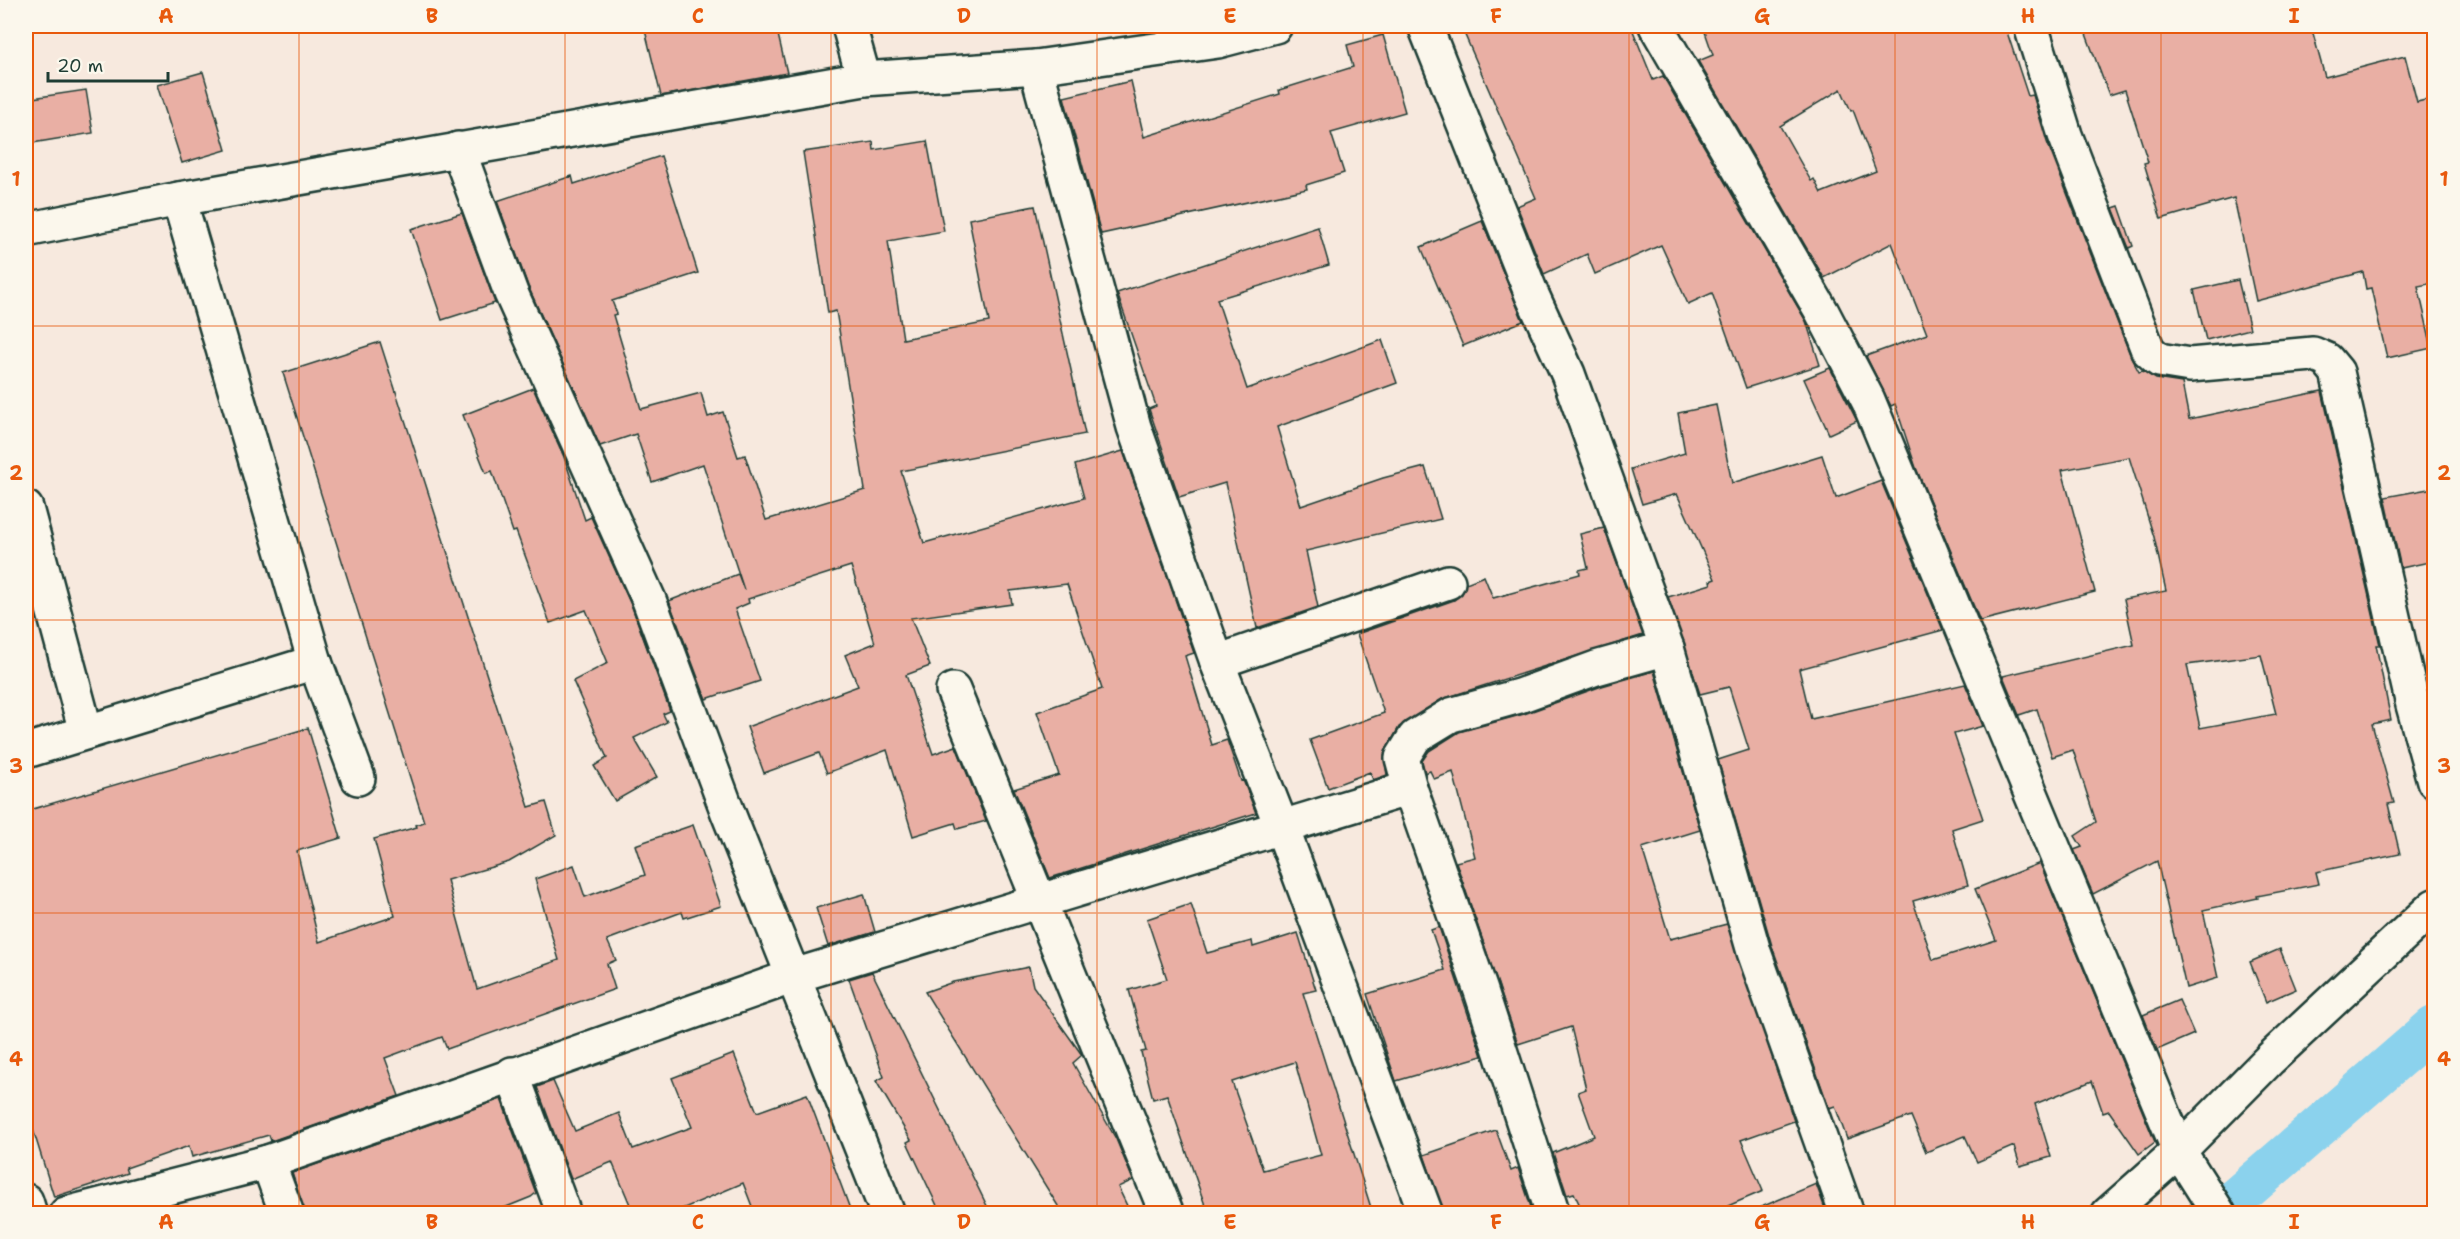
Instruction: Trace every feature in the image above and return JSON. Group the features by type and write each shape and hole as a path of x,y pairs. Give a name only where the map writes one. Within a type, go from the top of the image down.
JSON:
{"street":[{"path":"849,26 864,79"},
{"path":"26,230 179,199 864,79 1036,67 1216,33 1275,26"},
{"path":"1425,26 1532,295 1568,374 1667,648 1754,952 1847,1214"},
{"path":"1656,26 1822,312 1868,400 2187,1164 2219,1214"},
{"path":"2031,26 2065,135 2148,350 2159,360 2190,365 2313,354 2327,360 2337,372 2413,705 2434,781"},
{"path":"1036,67 1134,427 1216,662 1282,828 1426,1214"},
{"path":"458,149 511,293 649,600 728,813 888,1214"},
{"path":"179,199 315,662 358,778"},
{"path":"26,508 86,732"},
{"path":"1216,662 1448,582"},
{"path":"1553,1214 1481,991 1402,759 1409,744 1423,732 1451,715 1519,696 1596,668 1667,648"},
{"path":"26,751 315,662"},
{"path":"953,690 1041,899 1167,1214"},
{"path":"66,1214 268,1162 794,976 1410,788"},
{"path":"2108,1214 2187,1164 2270,1059 2434,906"},
{"path":"512,1074 564,1214"},
{"path":"268,1162 287,1214"},
{"path":"26,1201 30,1214"}],"building":[{"path":"644,26 776,26 787,73 661,96"},
{"path":"1461,26 1631,26 1653,80 1663,76 1806,321 1820,365 1746,388 1712,293 1688,304 1661,245 1595,274 1587,254 1544,274 1517,206 1536,198"},
{"path":"1703,26 2005,26 2028,96 2033,95 2047,142 2131,357 2139,372 2143,371 2156,379 2182,383 2189,419 2322,391 2380,645 2376,645 2391,720 2372,724 2394,803 2388,804 2400,854 2316,872 2319,884 2257,896 2258,898 2203,910 2218,978 2186,988 2157,861 2093,894 2074,850 2082,847 2075,836 2096,822 2073,750 2052,757 2037,709 2019,715 2003,676 2134,645 2124,599 2166,591 2154,537 2129,457 2062,470 2095,592 1980,621 1916,468 1895,404 1891,406 1866,356 1927,334 1892,243 1824,278 1698,61 1713,55","holes":["1841,89 1851,111 1853,110 1876,171 1821,193 1814,179 1811,181 1780,126","2261,655 2276,714 2200,728 2187,665"]},
{"path":"2083,26 2311,26 2325,77 2405,56 2417,102 2434,98 2434,283 2418,286 2432,348 2387,358 2371,288 2366,289 2363,272 2256,301 2234,198 2161,219 2144,163 2148,162 2125,90 2109,95"},
{"path":"1383,35 1405,112 1331,133 1344,173 1306,185 1307,189 1101,234 1064,97 1131,81 1144,137 1280,94 1279,90 1353,67 1347,45"},
{"path":"203,72 226,150 182,163 157,85"},
{"path":"86,90 93,133 26,144 26,99"},
{"path":"927,141 944,231 888,241 903,339 989,322 969,219 1035,206 1085,434 901,471 924,543 1084,498 1075,465 1123,451 1194,653 1185,656 1212,745 1227,740 1241,781 1243,780 1256,813 1050,878 1014,789 1059,775 1037,712 1102,689 1067,584 1010,591 1012,604 911,618 930,666 906,675 933,754 956,746 986,821 957,829 955,823 913,836 887,750 827,773 819,753 764,773 747,727 858,686 845,655 875,643 851,566 748,599 749,603 735,609 760,681 706,699 669,601 738,574 744,590 703,464 652,482 636,434 600,446 528,286 497,201 572,176 574,184 661,156 698,273 612,301 617,314 613,315 641,409 701,393 708,417 723,412 738,457 745,455 766,520 865,490 836,311 828,313 803,152 873,142 874,150"},
{"path":"2119,206 2133,246 2129,248 2113,208"},
{"path":"462,213 495,303 442,320 411,229"},
{"path":"1482,221 1523,321 1463,346 1421,247"},
{"path":"1318,227 1329,265 1217,299 1247,389 1382,340 1397,383 1277,427 1301,506 1383,478 1425,467 1441,519 1306,551 1318,607 1257,628 1225,483 1179,497 1149,409 1156,406 1117,293"},
{"path":"2238,280 2250,329 2206,340 2194,290"},
{"path":"380,342 529,807 546,802 556,835 509,862 447,880 477,989 559,960 535,879 574,865 585,897 645,875 635,845 693,825 721,906 684,918 682,912 607,940 616,960 607,964 615,989 447,1049 442,1037 385,1058 399,1096 271,1141 269,1135 192,1157 189,1146 126,1168 128,1173 54,1197 26,1107 26,811 308,728 341,838 297,851 319,942 395,916 374,839 417,827 416,825 424,822 283,373"},
{"path":"1830,368 1857,421 1829,434 1804,379"},
{"path":"533,388 564,457 585,520 591,517 632,607 670,711 663,714 667,722 634,738 657,777 615,801 594,766 607,758 573,681 608,663 586,610 550,623 516,531 513,532 492,471 486,473 463,415"},
{"path":"1716,405 1732,483 1822,455 1836,498 1881,481 1943,630 1799,669 1811,719 1965,684 1983,726 1954,734 1983,819 1952,829 1968,885 1913,901 1933,960 1996,940 1975,889 2040,863 2155,1142 2139,1154 2109,1111 2103,1113 2092,1081 2035,1104 2051,1157 2020,1166 2014,1146 1977,1162 1965,1136 1926,1152 1911,1116 1847,1139 1835,1106 1829,1108 1772,946 1718,760 1749,750 1729,687 1700,694 1668,597 1711,584 1710,581 1715,579 1677,494 1642,504 1631,469 1685,453 1678,413"},
{"path":"2434,488 2434,561 2401,568 2385,497"},
{"path":"1604,528 1643,635 1442,699 1399,727 1384,755 1387,775 1373,780 1370,772 1328,788 1310,740 1384,713 1357,634 1454,600 1462,594 1466,583 1484,576 1493,598 1580,574 1579,570 1588,568 1580,534"},
{"path":"1654,671 1700,830 1642,848 1670,939 1727,924 1794,1121 1741,1140 1763,1191 1709,1214 1584,1214 1574,1193 1567,1195 1553,1153 1594,1136 1578,1092 1586,1089 1571,1027 1518,1044 1456,862 1475,857 1453,772 1434,779 1430,771 1425,773 1422,761 1429,751 1459,732 1524,714 1602,686"},
{"path":"864,894 875,932 828,946 816,908"},
{"path":"1191,904 1207,953 1252,941 1253,947 1298,933 1316,990 1303,993 1373,1214 1208,1214 1167,1095 1153,1099 1141,1052 1146,1051 1129,990 1167,979 1147,919","holes":["1295,1062 1321,1155 1263,1170 1232,1082"]},
{"path":"1439,927 1482,1056 1396,1081 1367,994 1445,970 1431,930"},
{"path":"2280,949 2296,989 2266,1002 2250,962"},
{"path":"1029,967 1033,986 1082,1055 1073,1063 1116,1139 1133,1180 1118,1187 1131,1214 1063,1214 925,992 953,982"},
{"path":"872,972 991,1214 941,1214 907,1142 911,1140 876,1081 884,1077 849,979"},
{"path":"2179,1000 2194,1034 2157,1050 2143,1015"},
{"path":"734,1054 757,1112 807,1094 850,1209 829,1214 755,1214 743,1183 670,1214 634,1214 612,1162 571,1179 537,1087 553,1081 575,1131 619,1113 633,1149 692,1127 672,1078"},
{"path":"501,1099 536,1193 531,1197 489,1214 404,1214 401,1205 365,1214 305,1214 292,1173"},
{"path":"1496,1130 1511,1171 1518,1168 1531,1207 1513,1214 1444,1214 1424,1155"},
{"path":"1816,1184 1827,1214 1747,1214 1747,1213"}],"waterway":[{"path":"2218,1214 2434,1027"}]}
